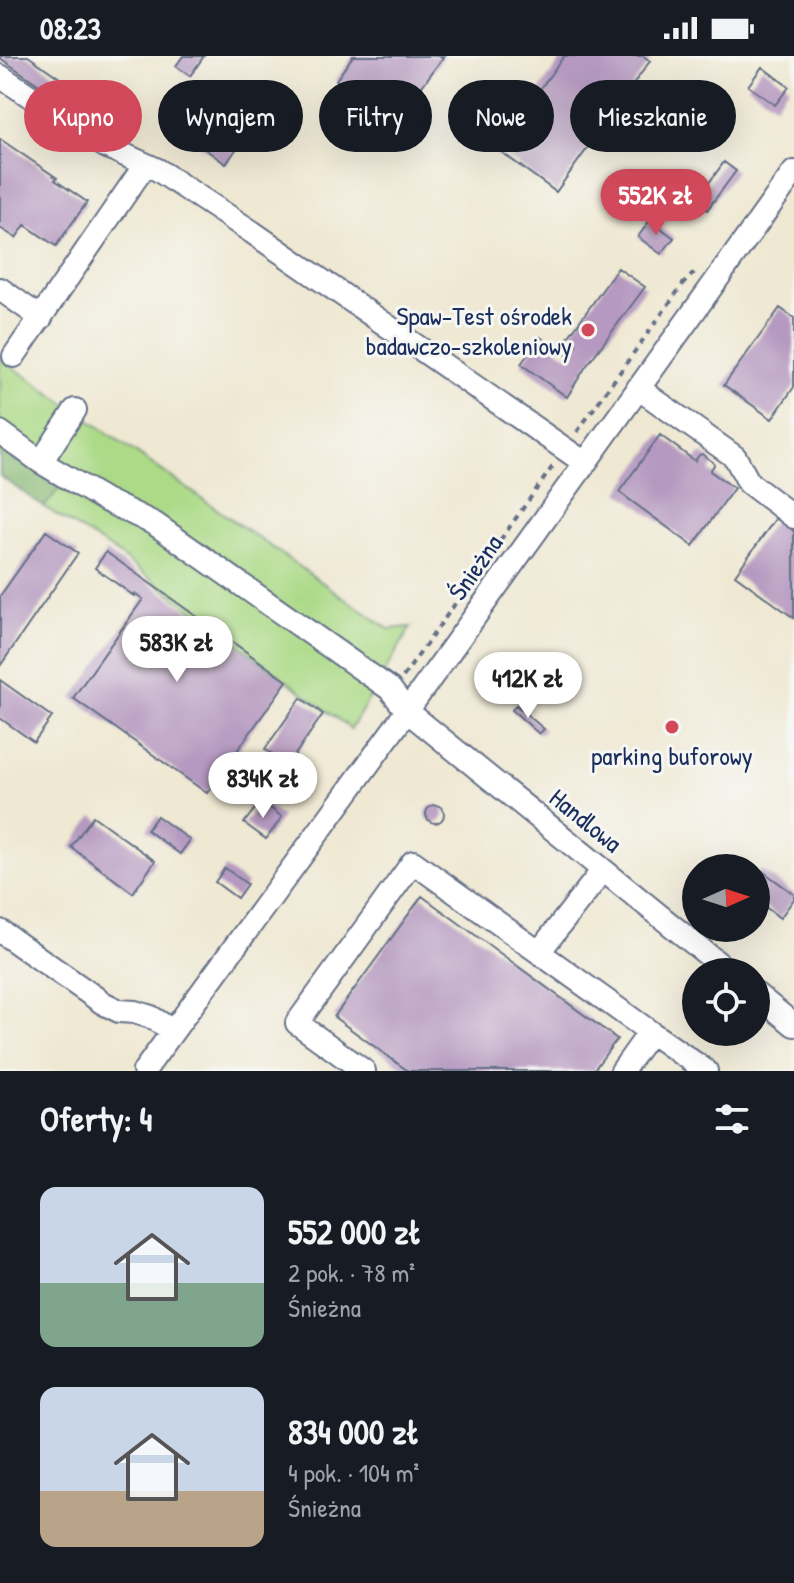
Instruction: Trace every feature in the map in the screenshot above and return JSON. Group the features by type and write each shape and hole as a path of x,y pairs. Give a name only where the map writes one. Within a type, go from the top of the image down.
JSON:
{"street":[{"path":"0,76 105,146 158,170 252,232 585,463"},
{"path":"14,356 145,165"},
{"name":"Śnieżna","path":"144,1071 794,172"},
{"path":"0,289 41,318"},
{"path":"638,388 735,457 749,483 794,517"},
{"path":"41,462 75,410"},
{"name":"Handlowa","path":"0,432 41,462 105,500 155,524 390,689 407,711 712,958"},
{"path":"364,1071 297,1023 413,862 706,1071"},
{"path":"539,952 603,870"},
{"path":"0,931 103,1003 119,1011 151,1017 173,1031"},
{"path":"770,1005 794,1025"},
{"path":"622,1071 650,1032"}],"green space":[{"path":"0,358 389,629 411,627 351,729 111,549 44,507 60,487 0,448"},
{"path":"0,448 60,487 44,507 0,476"}],"building":[{"path":"28,56 62,80 32,80 0,58"},
{"path":"183,56 204,56 190,76 176,66"},
{"path":"353,56 444,56 426,80 336,80"},
{"path":"564,56 643,56 650,61 636,80 570,80 570,152 585,152 556,192 501,152 554,152 554,80 547,80"},
{"path":"762,67 789,87 775,105 748,86"},
{"path":"0,139 87,202 56,246 25,225 16,238 0,228"},
{"path":"209,152 234,152 226,164"},
{"path":"724,162 736,171 707,210 696,201"},
{"path":"650,220 674,238 661,254 638,237"},
{"path":"618,268 645,287 567,397 521,364 540,337 568,356 576,345 567,339"},
{"path":"780,308 794,318 794,387 772,419 724,385"},
{"path":"660,435 695,461 702,454 713,462 710,471 734,488 693,546 619,492"},
{"path":"776,518 794,531 794,618 735,575"},
{"path":"46,531 78,553 0,666 0,596"},
{"path":"106,552 287,681 207,793 73,698 143,599 95,568"},
{"path":"0,680 52,717 34,742 0,718"},
{"path":"301,698 323,714 288,765 265,749"},
{"path":"516,705 544,729 539,734 512,710"},
{"path":"261,801 282,817 266,839 244,823"},
{"path":"435,805 444,814 435,823 426,814"},
{"path":"93,816 155,861 133,893 71,847"},
{"path":"157,816 190,840 180,854 147,830"},
{"path":"225,868 247,884 237,898 215,882"},
{"path":"770,877 794,894 794,899 780,918 770,910"},
{"path":"422,896 617,1039 593,1071 408,1071 334,1017"}],"place":[{"name":"Spaw-Test ośrodek badawczo-szkoleniowy","path":"588,330"},
{"name":"parking buforowy","path":"672,727"}]}
